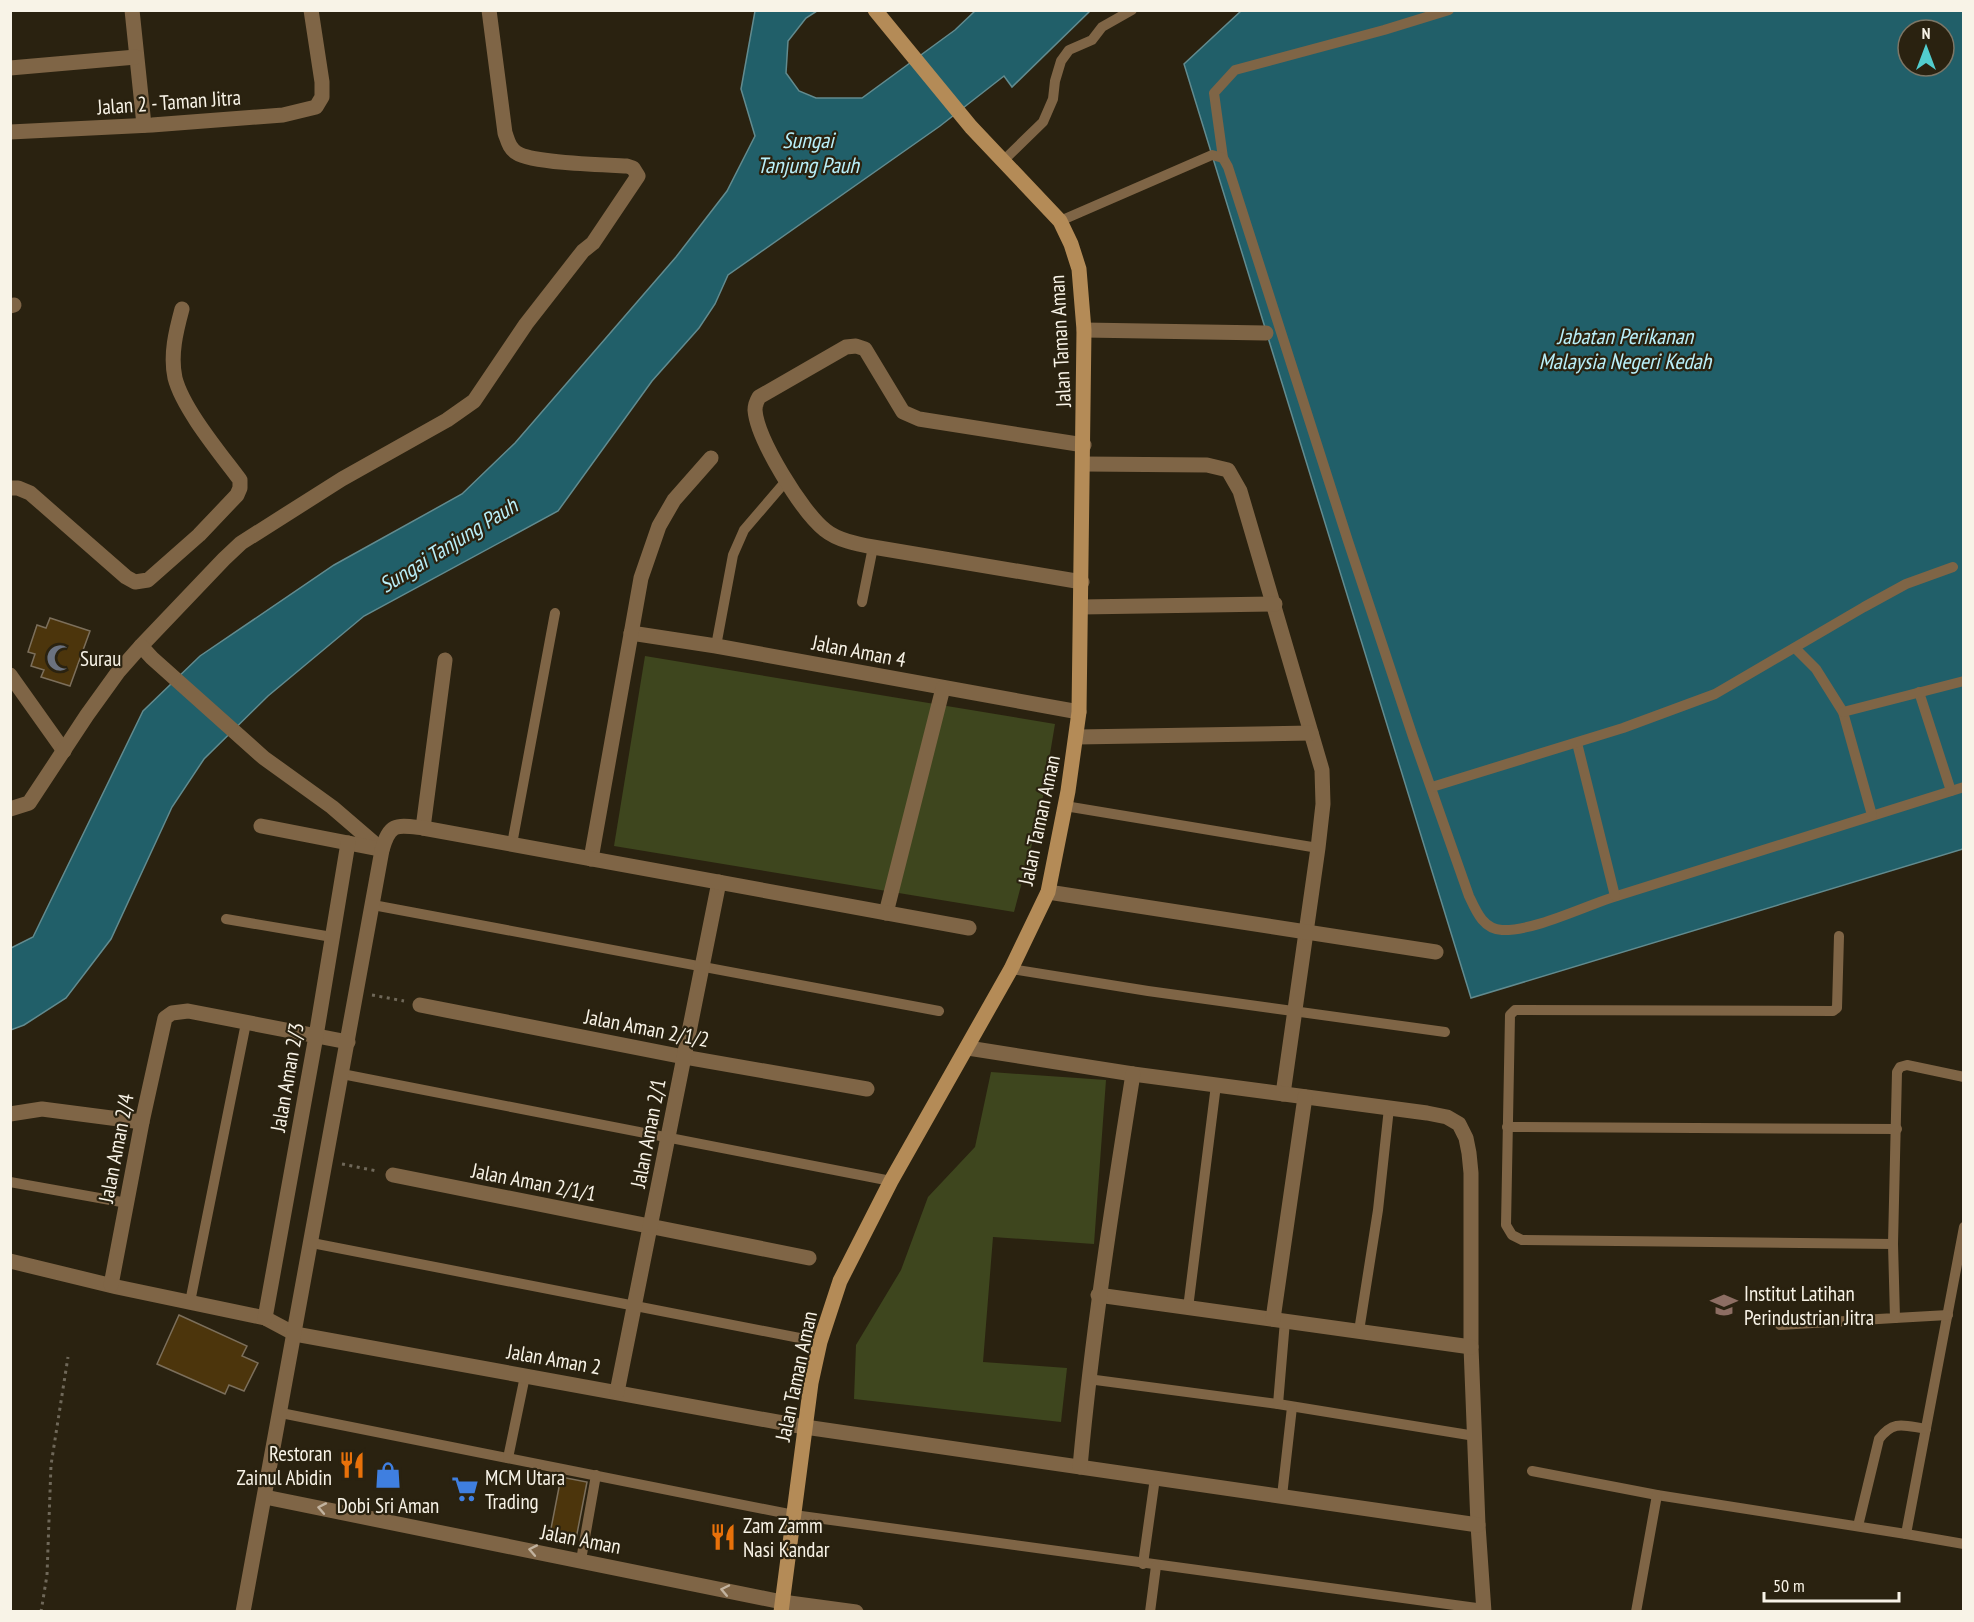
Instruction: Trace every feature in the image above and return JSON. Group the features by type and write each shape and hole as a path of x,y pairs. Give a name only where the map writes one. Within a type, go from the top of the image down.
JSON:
{"street":[{"path":"132,10 144,125"},
{"name":"Jalan 2 - Taman Jitra","path":"10,132 283,115 316,108 322,97 311,10"},
{"path":"10,809 29,803 100,698 141,646 241,543 342,478 447,420 474,401 526,324 583,251 592,243 638,176 633,168 627,166 533,159 518,154 509,146 505,133 489,10"},
{"name":"Jalan Taman Aman","path":"781,1606 805,1426 820,1342 840,1281 891,1181 1011,969 1048,892 1077,738 1079,712 1084,330 1079,269 1071,244 1059,221 971,127 875,10"},
{"path":"10,68 136,57"},
{"path":"10,488 18,488 30,493 126,578 135,582 148,580 199,535 237,495 240,480 182,398 174,376 174,341 182,309"},
{"path":"1084,330 1266,333"},
{"path":"1082,582 873,548 826,532 811,518 786,481 760,430 755,404 759,397 846,347 856,346 865,349 903,412 919,420 1084,445"},
{"path":"591,859 640,578 659,526 674,500 711,458"},
{"path":"1084,464 1207,465 1228,470 1240,491 1322,770 1323,804 1318,848 1283,1094"},
{"path":"1081,607 1275,604"},
{"name":"Jalan Aman 4","path":"631,633 716,646 1079,712"},
{"path":"141,646 264,758 332,807 382,850"},
{"path":"423,828 445,660"},
{"path":"10,675 64,751"},
{"path":"886,913 943,688"},
{"path":"1077,738 1311,733"},
{"path":"261,826 382,850"},
{"path":"243,1611 281,1413 382,850 387,833 392,828 402,826 423,828 969,928"},
{"name":"Jalan Aman 2/3","path":"265,1318 348,843"},
{"name":"Jalan Aman 2/1","path":"617,1392 719,882"},
{"path":"1048,892 1436,952"},
{"name":"Jalan Aman 2/1/2","path":"420,1005 684,1057 867,1089"},
{"name":"Jalan Aman 2/4","path":"111,1285 142,1122 165,1018 172,1013 188,1011 246,1023"},
{"path":"246,1023 348,1042"},
{"path":"968,1048 1133,1074 1389,1108 1447,1117 1459,1124 1466,1138 1471,1173 1471,1347 1484,1610"},
{"path":"1080,1467 1098,1295 1133,1074"},
{"path":"1279,1320 1305,1097"},
{"path":"10,1114 42,1108 142,1122"},
{"name":"Jalan Aman 2/1/1","path":"393,1175 809,1258"},
{"name":"Jalan Aman 2","path":"10,1262 265,1318 295,1334 525,1376 805,1426 1478,1525"},
{"path":"1098,1295 1471,1347"},
{"name":"Jalan Aman","path":"265,1497 581,1560 781,1606 856,1611"}],"lane":[{"path":"1004,160 1043,122 1053,99 1061,61 1069,50 1092,40 1102,27 1132,10"},
{"path":"1449,10 1235,70 1214,93 1223,158 1228,167 1413,738 1469,896 1478,914 1487,925 1500,930 1533,925 1615,896 1964,787"},
{"path":"1059,221 1212,155 1223,158"},
{"path":"716,646 734,555 744,530 786,481"},
{"path":"862,602 873,548"},
{"path":"1432,787 1623,728 1714,694 1864,606 1906,584 1953,567"},
{"path":"512,844 555,612"},
{"path":"1795,648 1816,669 1843,712 1872,815"},
{"path":"1843,712 1964,681"},
{"path":"1919,692 1951,790"},
{"path":"1576,743 1615,896"},
{"path":"1065,806 1318,848"},
{"path":"373,905 939,1011"},
{"path":"226,919 332,937"},
{"path":"1839,936 1837,1008 1833,1011 1515,1010 1510,1015 1506,1226 1512,1235 1522,1239 1893,1244"},
{"path":"1011,969 1445,1032"},
{"path":"190,1302 246,1023"},
{"path":"1895,1318 1893,1244 1898,1072 1900,1067 1907,1065 1964,1077"},
{"path":"342,1074 891,1181"},
{"path":"1188,1308 1216,1085"},
{"path":"1359,1331 1378,1210 1389,1108"},
{"path":"1507,1126 1897,1129"},
{"path":"10,1182 127,1203"},
{"path":"1906,1534 1964,1227"},
{"path":"312,1242 820,1342"},
{"path":"1780,1325 1948,1315"},
{"path":"1278,1404 1279,1320"},
{"path":"508,1458 525,1376"},
{"path":"1088,1379 1278,1404 1475,1436"},
{"path":"1282,1496 1292,1407"},
{"path":"281,1413 794,1515 1484,1610"},
{"path":"1858,1526 1880,1438 1886,1430 1896,1424 1926,1429"},
{"path":"1532,1471 1657,1496 1964,1544"},
{"path":"581,1560 596,1475"},
{"path":"1143,1563 1155,1478"},
{"path":"1636,1611 1657,1496"},
{"path":"1150,1611 1156,1566"}],"path":[{"path":"357,992 420,1005"},
{"path":"327,1160 393,1175"},
{"path":"41,1611 47,1575 51,1465 68,1357"}],"green space":[{"path":"645,656 1055,724 1040,814 1014,912 614,846"},
{"path":"991,1072 1106,1080 1094,1244 993,1237 983,1362 1067,1368 1061,1422 854,1399 856,1345 901,1270 928,1197 975,1147"}],"water":[{"name":"Sungai Tanjung Pauh","path":"755,11 817,11 806,18 788,41 786,73 799,91 816,98 862,98 955,30 975,11 1090,11 1012,87 1004,76 940,126 728,275 715,304 699,328 652,381 558,511 364,616 268,696 204,759 172,807 111,939 66,998 24,1025 11,1030 11,948 33,937 143,711 200,656 334,565 462,494 515,443 676,257 727,191 755,136 741,89"},
{"name":"Jabatan Perikanan Malaysia Negeri Kedah","path":"1241,11 1963,11 1963,849 1471,998 1184,64"}],"building":[{"name":"Surau","path":"50,618 90,631 70,686 41,677 44,670 31,666 35,654 28,652 37,625 46,628"},
{"path":"179,1315 247,1346 242,1356 258,1363 244,1391 229,1385 225,1394 157,1364"},
{"path":"561,1477 587,1482 575,1544 549,1539"}],"place":[{"name":"Surau","path":"60,658"},
{"name":"Institut Latihan Perindustrian Jitra","path":"1724,1305"},
{"name":"Restoran Zainul Abidin","path":"352,1465"},
{"name":"Dobi Sri Aman","path":"388,1475"},
{"name":"MCM Utara Trading","path":"465,1489"},
{"name":"Zam Zamm Nasi Kandar","path":"723,1537"}]}
